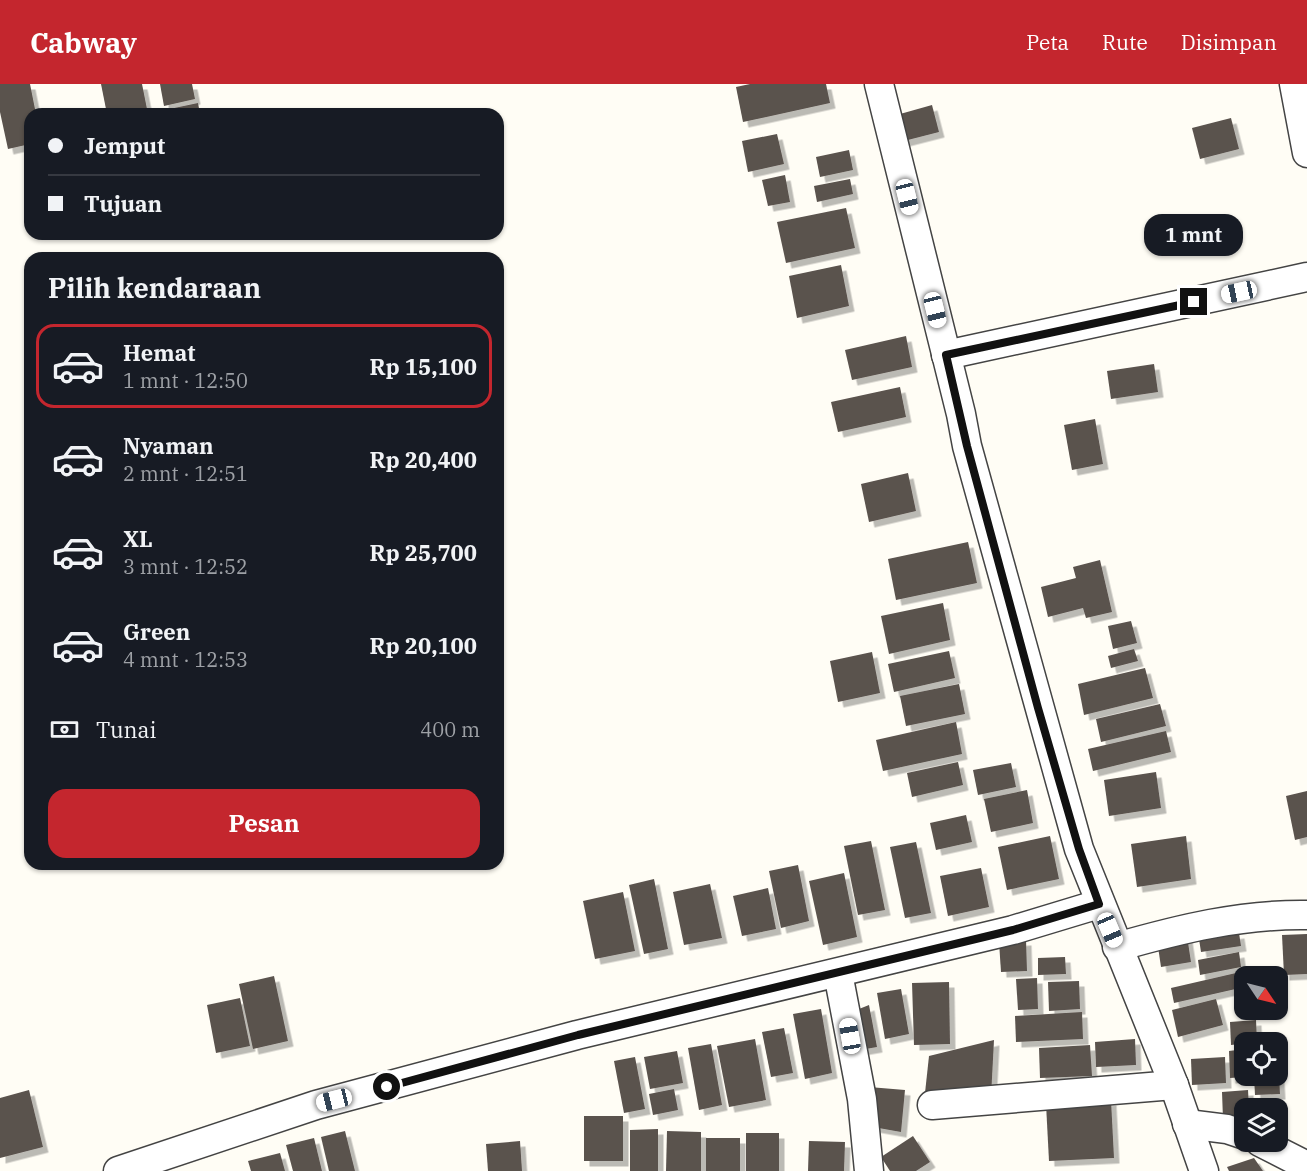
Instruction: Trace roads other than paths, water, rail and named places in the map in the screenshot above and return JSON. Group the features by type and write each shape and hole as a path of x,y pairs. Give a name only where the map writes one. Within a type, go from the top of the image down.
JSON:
{"street":[{"path":"879,84 967,446 1066,806 1099,904 1174,1085 1204,1171"},
{"path":"1294,84 1307,153"},
{"path":"946,355 1307,277"},
{"path":"117,1171 316,1105 578,1035 1013,930 1099,904"},
{"path":"1117,947 1208,922 1270,914 1307,915"},
{"path":"838,973 862,1099 869,1171"},
{"path":"932,1106 1174,1085"},
{"path":"1187,1124 1234,1131"},
{"path":"1280,1152 1307,1166"}]}
